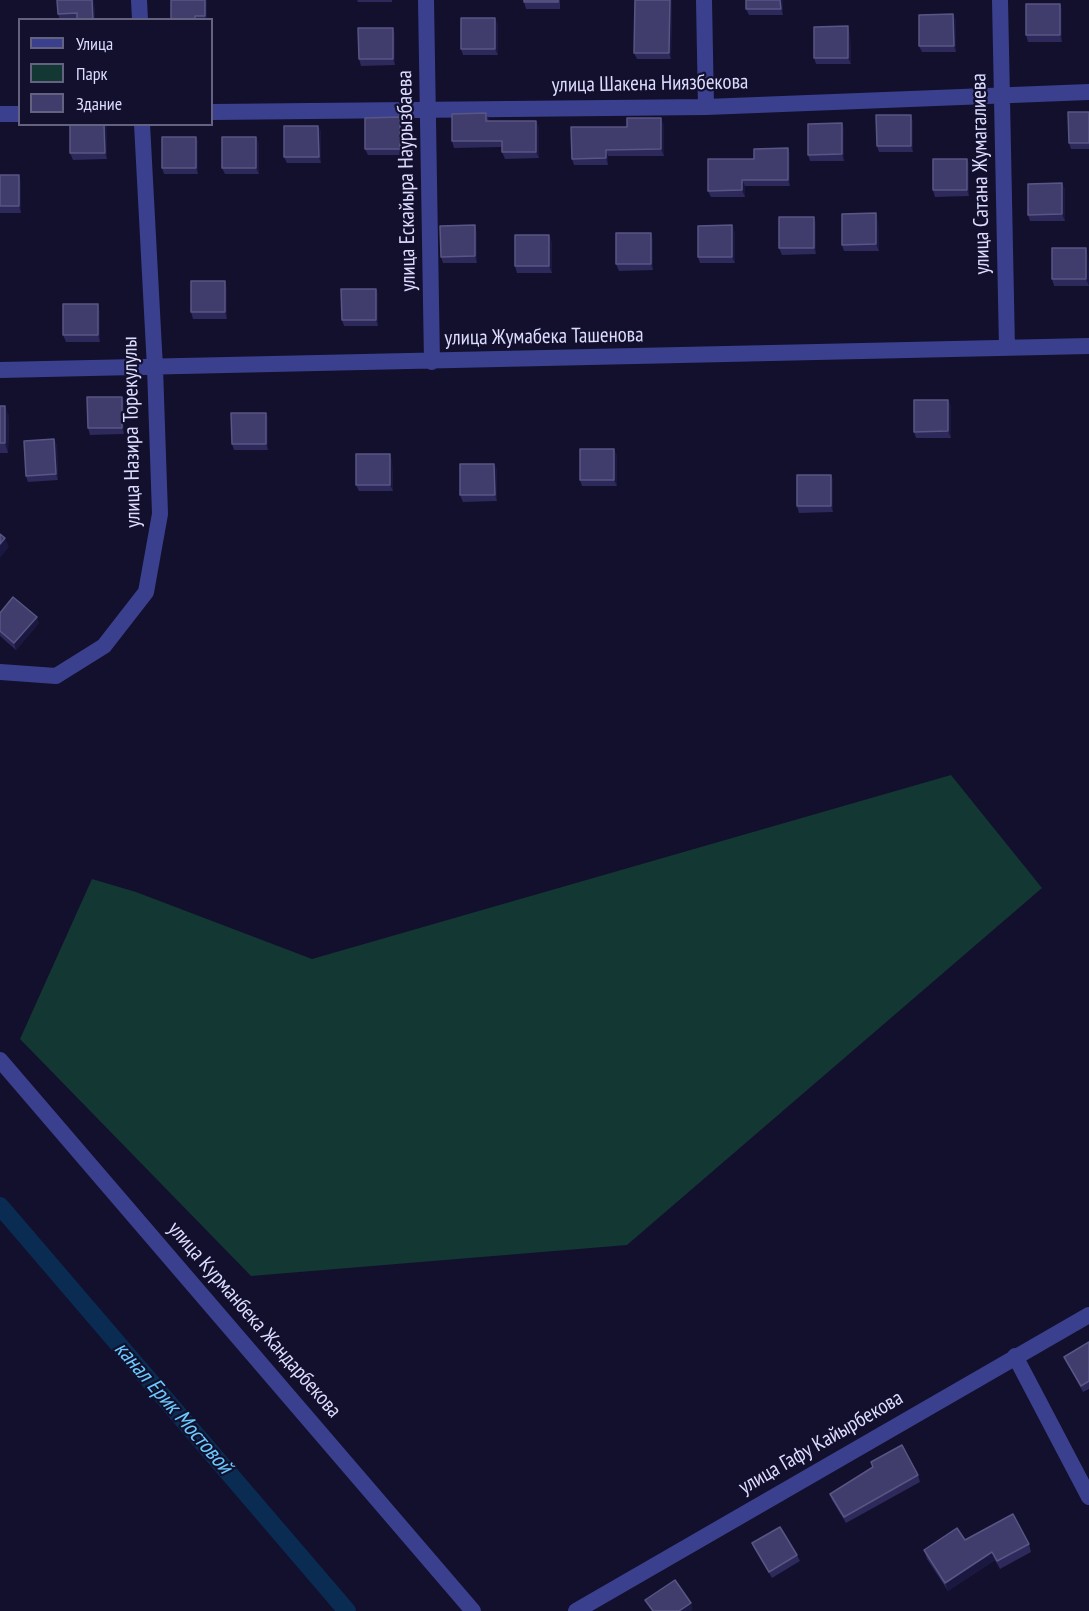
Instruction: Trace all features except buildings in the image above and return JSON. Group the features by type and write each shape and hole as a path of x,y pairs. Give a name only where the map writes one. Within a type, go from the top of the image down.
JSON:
{"street":[{"path":"139,0 140,18"},
{"name":"улица Ескайыра Наурызбаева","path":"426,0 432,362"},
{"path":"704,0 706,107"},
{"name":"улица Сатана Жумагалиева","path":"1000,0 1006,348"},
{"name":"улица Шакена Ниязбекова","path":"213,112 706,107 1089,92"},
{"path":"0,114 18,114"},
{"name":"улица Назира Торекулулы","path":"0,672 56,676 104,646 146,592 160,514 142,126"},
{"name":"улица Жумабека Ташенова","path":"0,370 155,369 1089,346"},
{"name":"улица Курманбека Жандарбекова","path":"0,1060 473,1611"},
{"name":"улица Гафу Кайырбекова","path":"576,1611 1089,1315"},
{"path":"1015,1356 1089,1497"}],"green space":[{"path":"951,775 1042,888 627,1245 251,1276 20,1039 92,879 136,892 312,959"}],"waterway":[{"name":"канал Ерик Мостовой","path":"0,1206 347,1611"}]}
